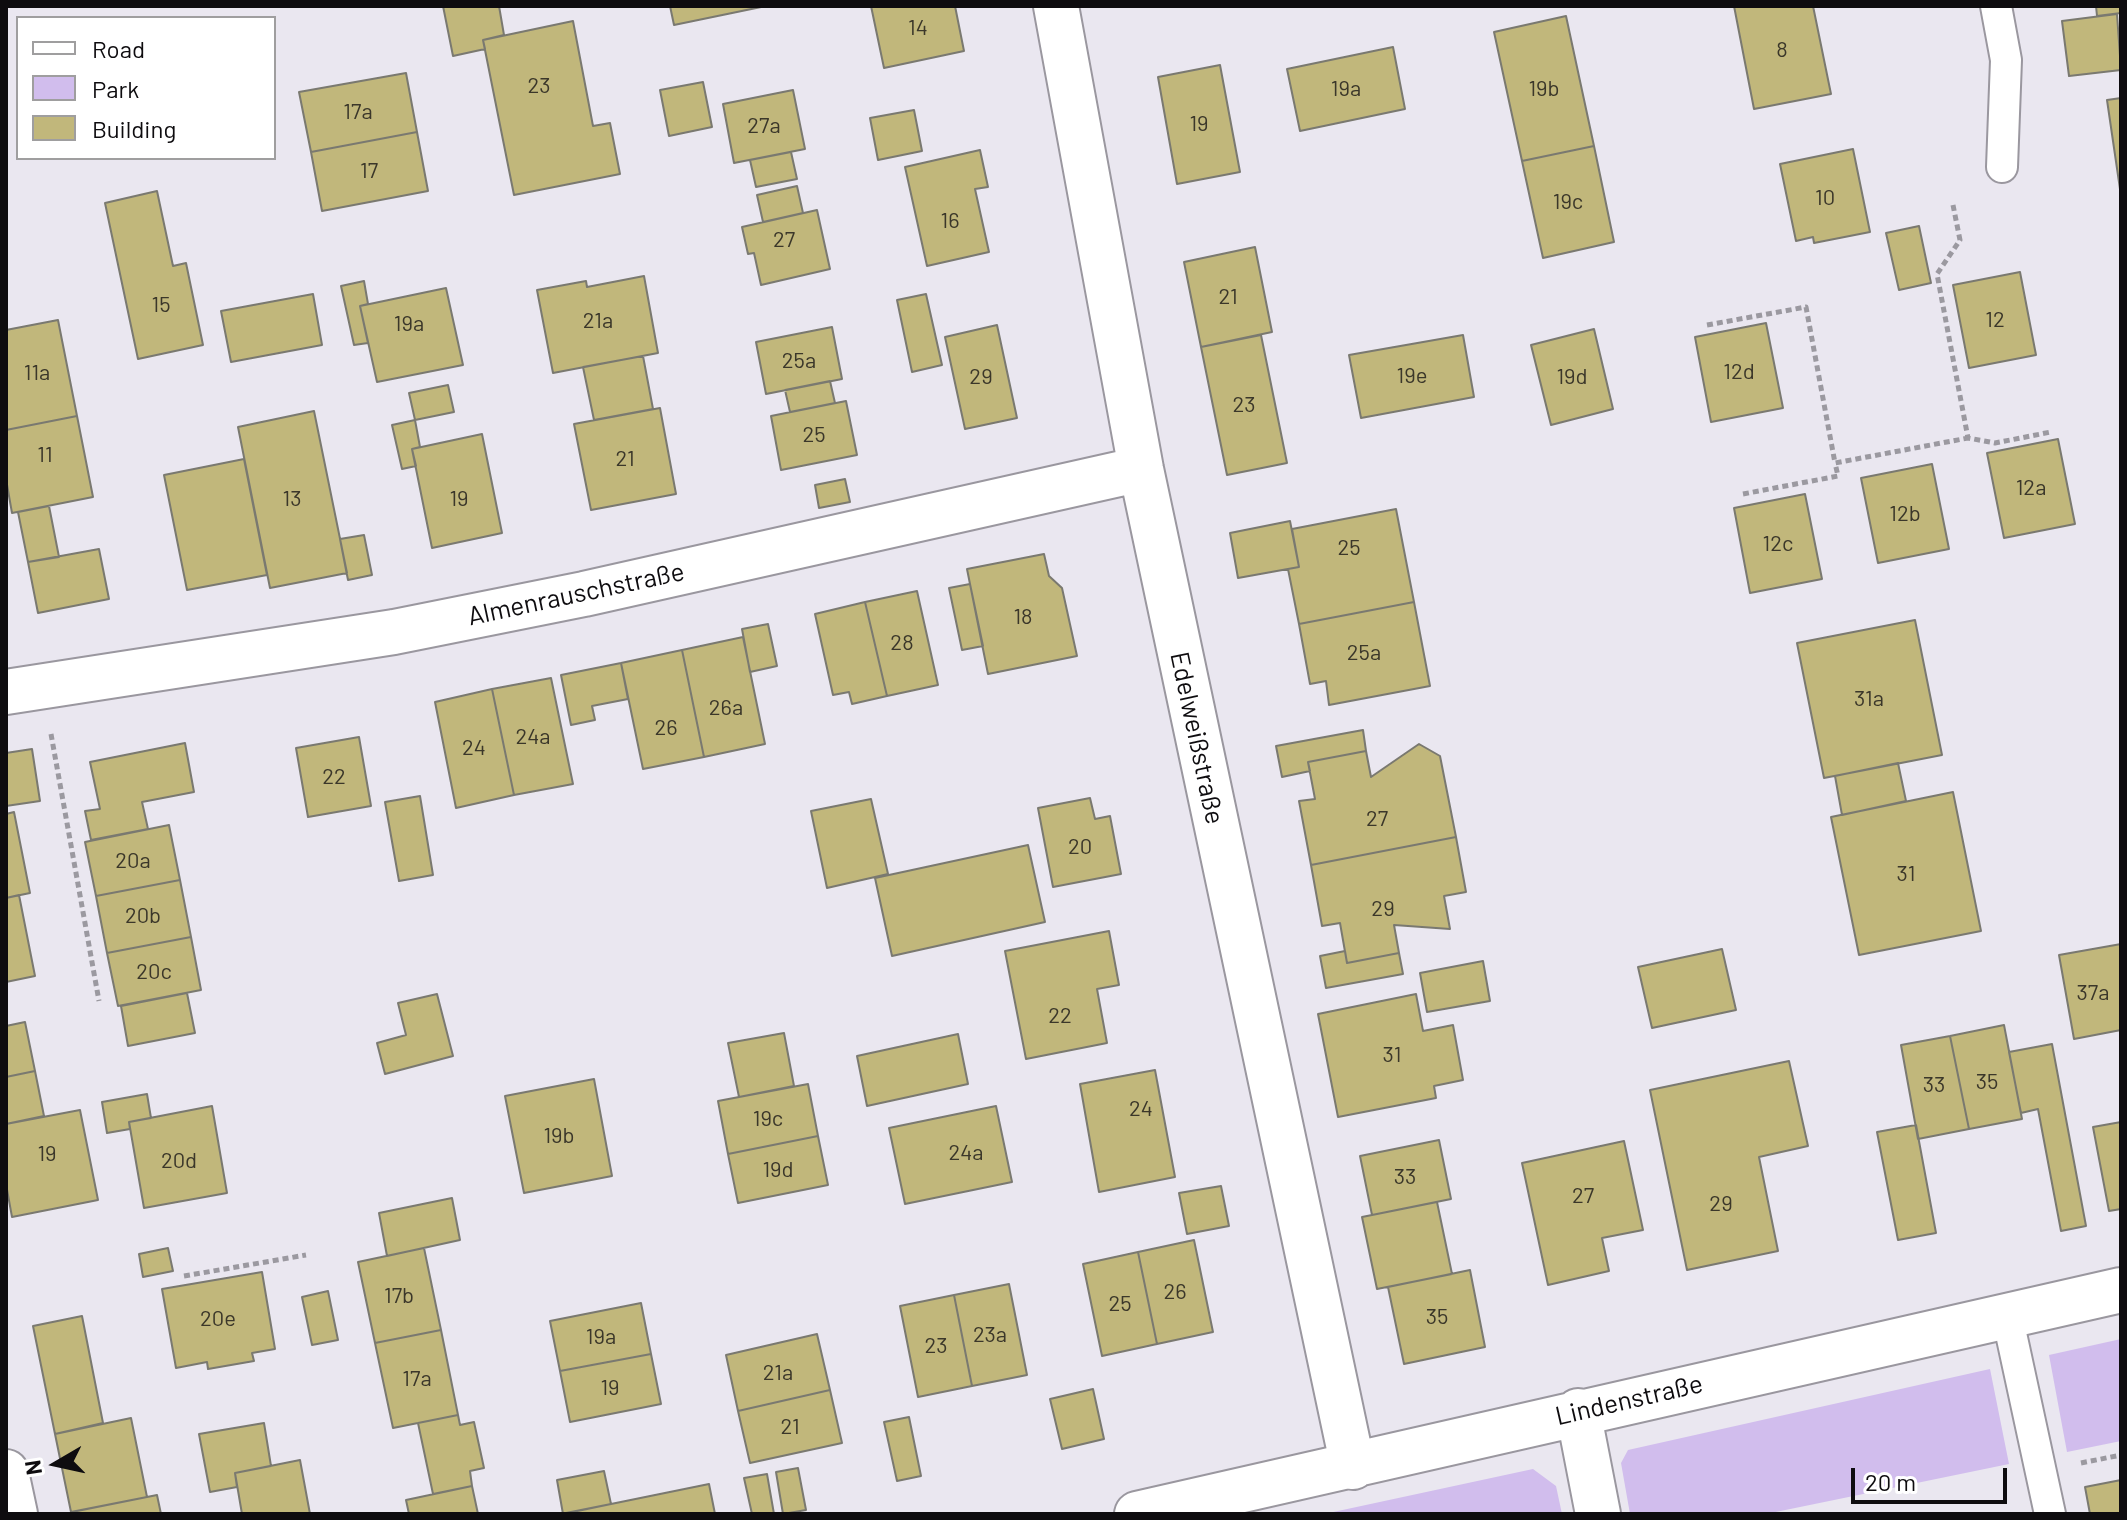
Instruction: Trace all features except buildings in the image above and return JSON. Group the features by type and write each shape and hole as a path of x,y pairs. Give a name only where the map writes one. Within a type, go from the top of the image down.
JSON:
{"street":[{"name":"Edelweißstraße","path":"1056,6 1141,469 1353,1467"},
{"name":"Almenrauschstraße","path":"6,692 439,623 1141,469"},
{"name":"Lindenstraße","path":"1137,1514 1353,1467 1578,1411 2121,1290"},
{"path":"1578,1411 1598,1514"},
{"path":"6,1472 15,1514"}],"lane":[{"path":"1996,6 2006,60 2002,167"},
{"path":"2007,1315 2050,1514"}],"path":[{"path":"1953,205 1960,240 1937,274 1968,438"},
{"path":"1707,325 1806,307 1838,476 1743,494"},
{"path":"1835,463 1968,438 1995,443 2051,432"},
{"path":"51,730 99,1001"},
{"path":"184,1276 306,1255"}],"green space":[{"path":"2121,1339 2121,1441 2067,1452 2049,1355"},
{"path":"1990,1369 2009,1464 1766,1514 1630,1514 1621,1463 1628,1450"},
{"path":"1533,1469 1556,1486 1562,1514 1324,1514"}]}
